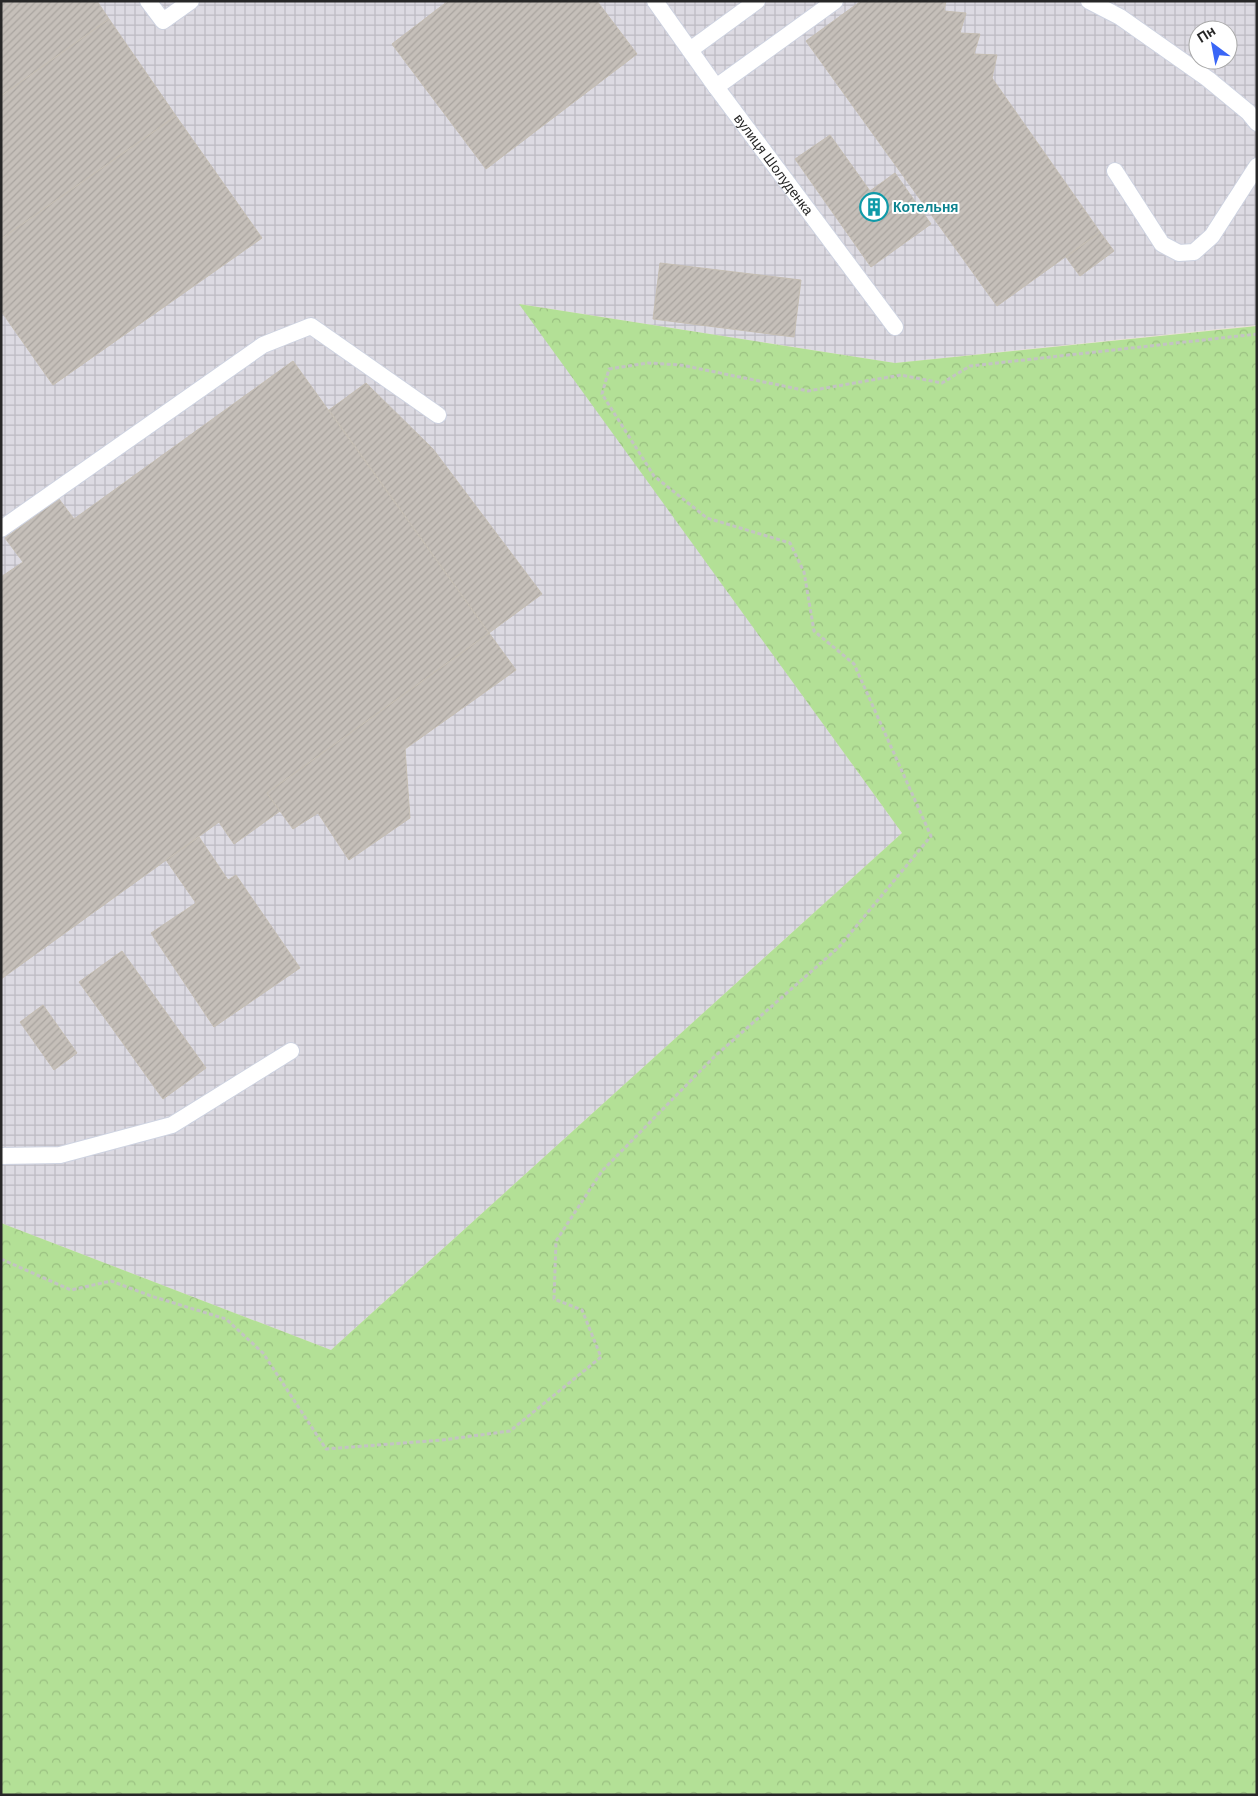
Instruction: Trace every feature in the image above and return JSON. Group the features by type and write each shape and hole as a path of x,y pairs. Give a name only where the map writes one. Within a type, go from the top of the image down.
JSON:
{"lane":[{"path":"148,1 163,21 191,1"},
{"name":"вулиця Шолуденка","path":"656,1 716,87 896,327"},
{"path":"690,50 757,1"},
{"path":"716,87 835,1"},
{"path":"1089,1 1120,17 1208,80 1248,112 1257,123"},
{"path":"1116,171 1162,244 1180,253 1194,252 1212,236 1257,166"},
{"path":"1,529 262,346 311,326 438,415"},
{"path":"1,1156 60,1155 172,1125 291,1050"}],"path":[{"path":"1,1259 71,1290 111,1281 151,1296 226,1319 264,1353 326,1449 442,1440 510,1430 601,1357 582,1310 554,1299 556,1241 602,1171 714,1057 839,947 931,836 854,664 814,631 804,572 790,543 707,518 654,476 602,394 609,369 648,363 681,365 808,391 901,376 942,383 970,366 1257,334"}],"shaded area":[{"path":"1,1 1257,1 1257,325 895,363 520,304 902,833 331,1350 1,1223"}],"green space":[{"path":"519,304 895,363 1257,326 1257,1795 1,1795 1,1223 331,1350 902,833"}],"building":[{"path":"1,1 97,1 109,19 1,96"},
{"path":"448,1 597,1 637,54 486,169 392,44"},
{"path":"861,1 946,1 944,11 966,13 960,33 980,34 974,54 997,55 992,78 1100,232 997,306 806,41"},
{"path":"109,19 176,116 1,239 1,96"},
{"path":"176,116 262,238 53,385 1,311 1,239"},
{"name":"Котельня","path":"830,135 870,191 895,173 931,224 871,267 795,159"},
{"path":"1100,232 1114,251 1080,276 1066,257"},
{"path":"660,263 801,280 794,337 653,319"},
{"path":"293,361 489,633 267,793 280,811 234,844 219,822 1,979 1,577 23,562 5,538 59,499 74,519"},
{"path":"366,383 433,449 542,594 489,633 329,410"},
{"path":"489,633 516,670 405,749 410,818 349,860 318,813 293,829 267,793"},
{"path":"199,837 228,880 236,875 300,968 214,1027 151,933 196,903 166,860"},
{"path":"122,951 206,1068 163,1099 79,982"},
{"path":"43,1005 77,1053 54,1070 20,1022"}],"place":[{"name":"Котельня","path":"874,207"}]}
